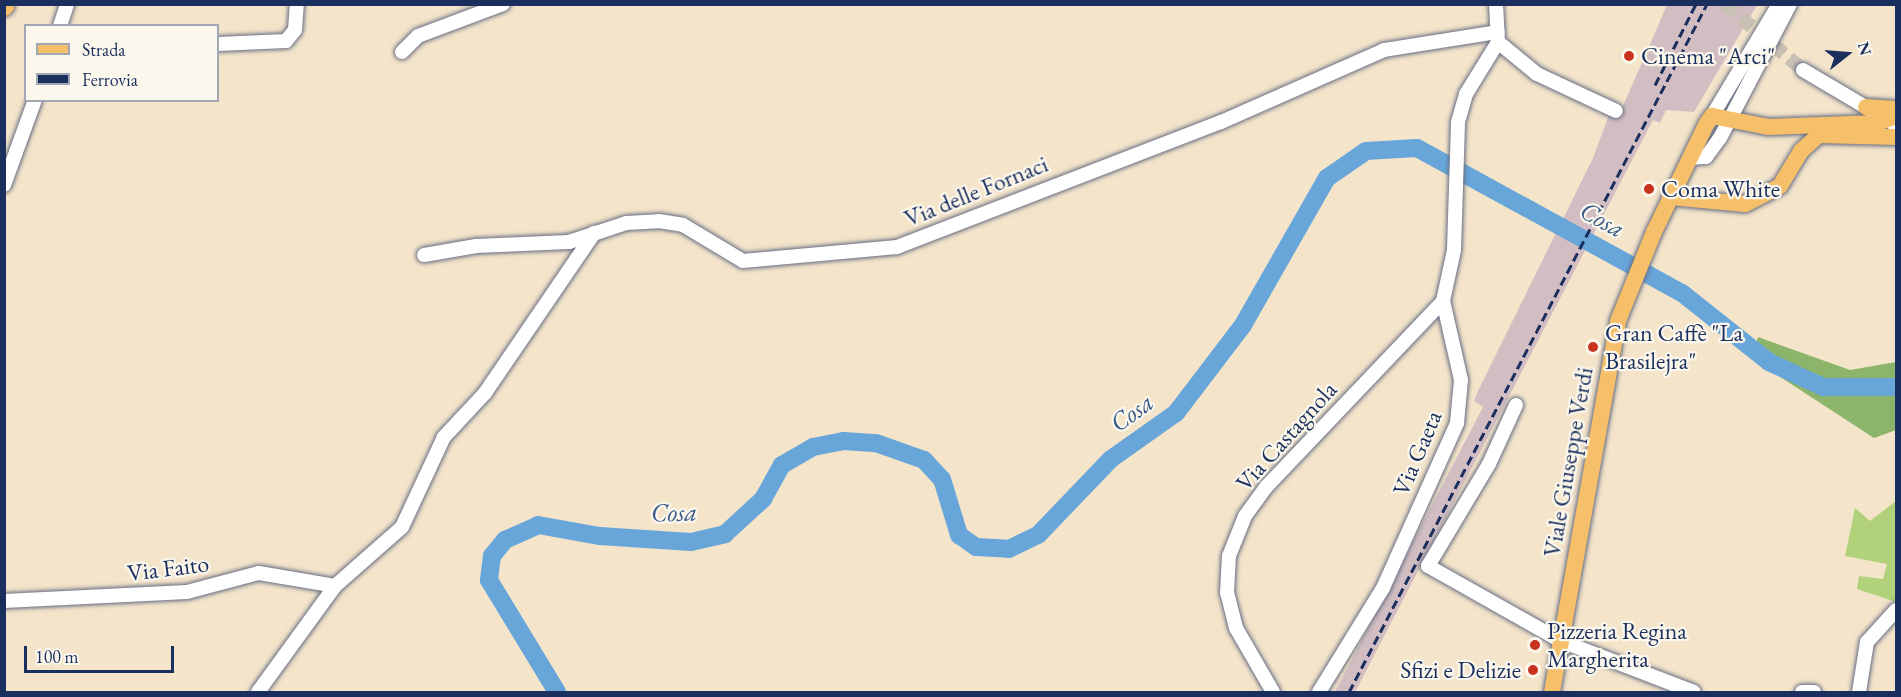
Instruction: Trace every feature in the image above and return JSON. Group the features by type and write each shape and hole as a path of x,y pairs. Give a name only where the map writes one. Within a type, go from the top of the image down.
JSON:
{"main road":[{"path":"1866,107 1894,118"},
{"path":"1712,116 1732,118 1768,127 1894,118"},
{"name":"Viale Giuseppe Verdi","path":"1552,693 1627,298 1670,197 1712,116"},
{"path":"1670,197 1744,204 1780,186 1805,145 1819,135 1896,137"}],"street":[{"path":"61,24 67,4"},
{"path":"219,44 286,41 295,30 297,4"},
{"path":"402,52 418,36 503,4"},
{"path":"1496,4 1498,37 1537,74 1616,111"},
{"path":"1712,116 1779,4"},
{"path":"1690,158 1706,157 1732,118 1790,4"},
{"name":"Via Gaeta","path":"1319,693 1383,588 1457,423 1461,380 1443,301 1451,276 1458,122 1466,94 1498,37"},
{"name":"Via delle Fornaci","path":"424,255 476,246 569,242 626,223 683,225 743,261 897,247 1221,122 1384,50 1498,37"},
{"path":"1803,70 1866,107"},
{"path":"4,185 34,102"},
{"path":"258,693 335,586 402,527 444,437 485,393 595,232"},
{"name":"Via Castagnola","path":"1273,693 1236,628 1227,593 1229,556 1245,516 1267,486 1443,301"},
{"path":"1516,405 1489,464 1428,566 1561,641 1694,693"},
{"name":"Via Faito","path":"4,601 187,592 259,573 335,586"},
{"path":"1859,693 1867,642 1896,610"},
{"path":"1802,693 1814,693"}],"shaded area":[{"path":"1667,5 1757,5 1694,112 1666,110 1660,123 1653,120 1355,692 1335,692 1483,407 1474,401 1478,391 1593,158 1609,115 1619,115"}],"green space":[{"path":"1758,337 1850,370 1896,362 1896,430 1874,438 1751,358"},
{"path":"1896,501 1896,602 1857,589 1859,576 1883,579 1887,564 1845,556 1855,508 1870,521"}],"waterway":[{"name":"Cosa","path":"557,692 489,580 492,556 505,540 538,525 600,536 691,542 725,534 763,499 782,465 813,447 844,441 876,443 924,460 942,479 959,535 976,547 1009,549 1038,535 1111,459 1176,413 1243,325 1327,178 1366,151 1417,148 1682,293 1769,362 1823,387 1896,387"}],"tunnel":[{"path":"1725,4 1803,70"}],"railway":[{"path":"1655,85 1696,4"},
{"path":"1349,692 1707,4"}],"place":[{"name":"Cinema \"Arci\"","path":"1629,56"},
{"name":"Coma White","path":"1649,189"},
{"name":"Gran Caffè \"La Brasilejra\"","path":"1593,347"},
{"name":"Pizzeria Regina Margherita","path":"1535,645"},
{"name":"Sfizi e Delizie","path":"1533,670"}]}
